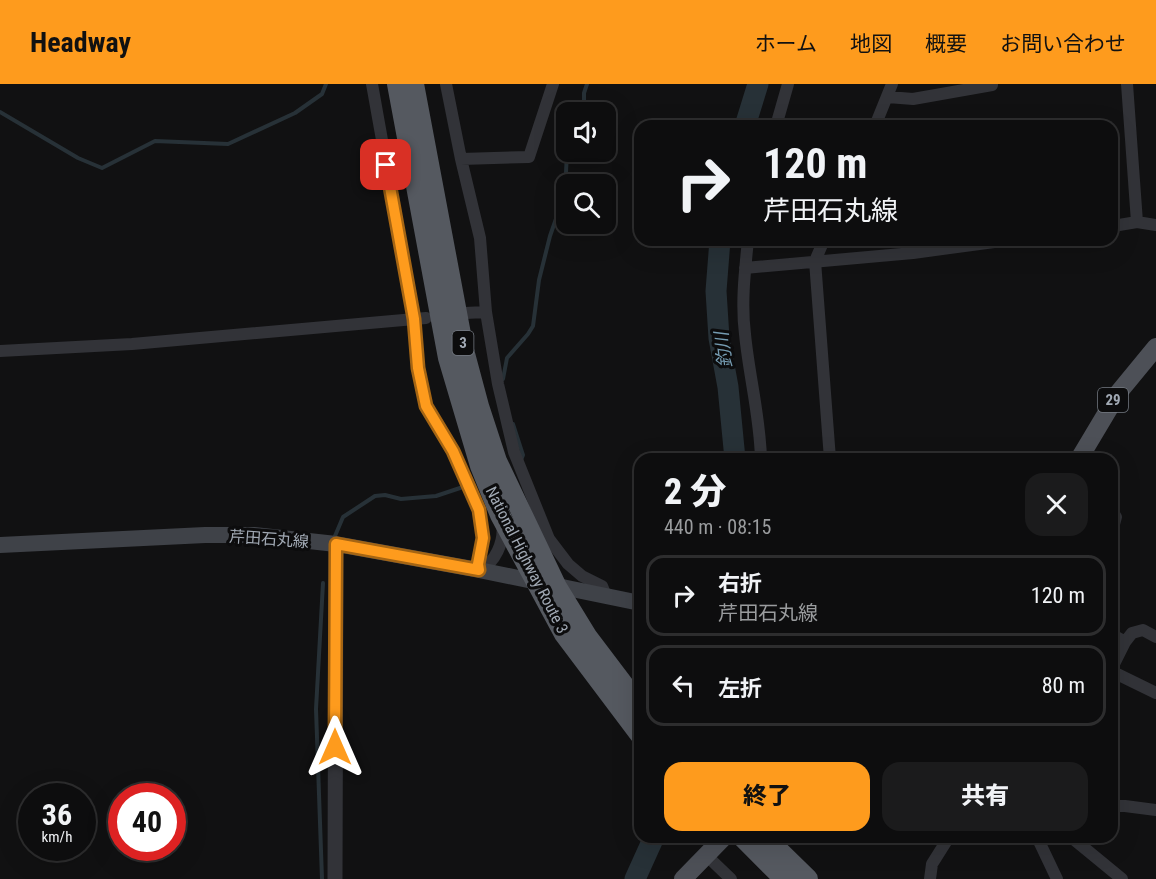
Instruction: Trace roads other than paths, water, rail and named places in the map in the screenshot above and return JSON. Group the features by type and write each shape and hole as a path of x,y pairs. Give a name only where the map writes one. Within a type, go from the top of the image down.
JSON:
{"highway":[{"name":"National Highway Route 3","path":"397,84 448,358 480,466 500,515 564,634 634,727"},
{"name":"National Highway Route 3","path":"414,84 464,350 497,461 557,587 587,636 634,698"},
{"path":"748,843 784,879"},
{"path":"771,843 808,879"}],"main road":[{"name":"29","path":"1083,453 1119,392 1156,347"},
{"name":"芹田石丸線","path":"0,545 254,535 336,544 634,602"},
{"path":"683,879 718,843"}],"street":[{"path":"372,84 420,319 418,368 426,406 453,451 479,510 483,538 479,570 486,567 496,554 502,539 504,532 500,515"},
{"path":"446,84 480,238 486,312 498,384 514,452 549,539 568,564 582,576 602,586 606,596"},
{"path":"461,159 529,157 553,84"},
{"path":"778,120 788,84"},
{"path":"878,120 892,84"},
{"path":"1127,84 1137,222"},
{"path":"888,97 913,99 992,85"},
{"path":"1118,224 1137,222 1156,225"},
{"path":"747,246 744,332 760,432 761,453"},
{"path":"821,246 815,261 830,453"},
{"path":"745,268 913,254 968,246"},
{"path":"465,313 486,312"},
{"path":"0,351 132,344 420,319"},
{"path":"335,879 336,544"},
{"path":"1118,656 1132,633 1143,630 1156,637"},
{"path":"1118,638 1125,642"},
{"path":"1118,674 1156,693"},
{"path":"1118,806 1156,810"},
{"path":"930,879 933,864 945,843"},
{"path":"1040,843 1057,879"},
{"path":"1078,843 1122,879"},
{"path":"706,855 731,879"}],"waterway":[{"path":"0,112 78,158 102,168 155,141 228,144 295,113 322,94 326,84"},
{"path":"584,102 587,84"},
{"name":"釣川","path":"747,120 758,84"},
{"path":"503,379 507,358 533,326 539,280 550,236 565,193 567,162"},
{"name":"釣川","path":"720,246 716,291 719,338 728,387 734,453"},
{"path":"513,424 523,455 521,460"},
{"path":"335,536 343,517 375,496 385,495 401,499 436,496 463,487"},
{"path":"322,879 316,709 323,583"},
{"name":"釣川","path":"635,879 651,843"}]}
